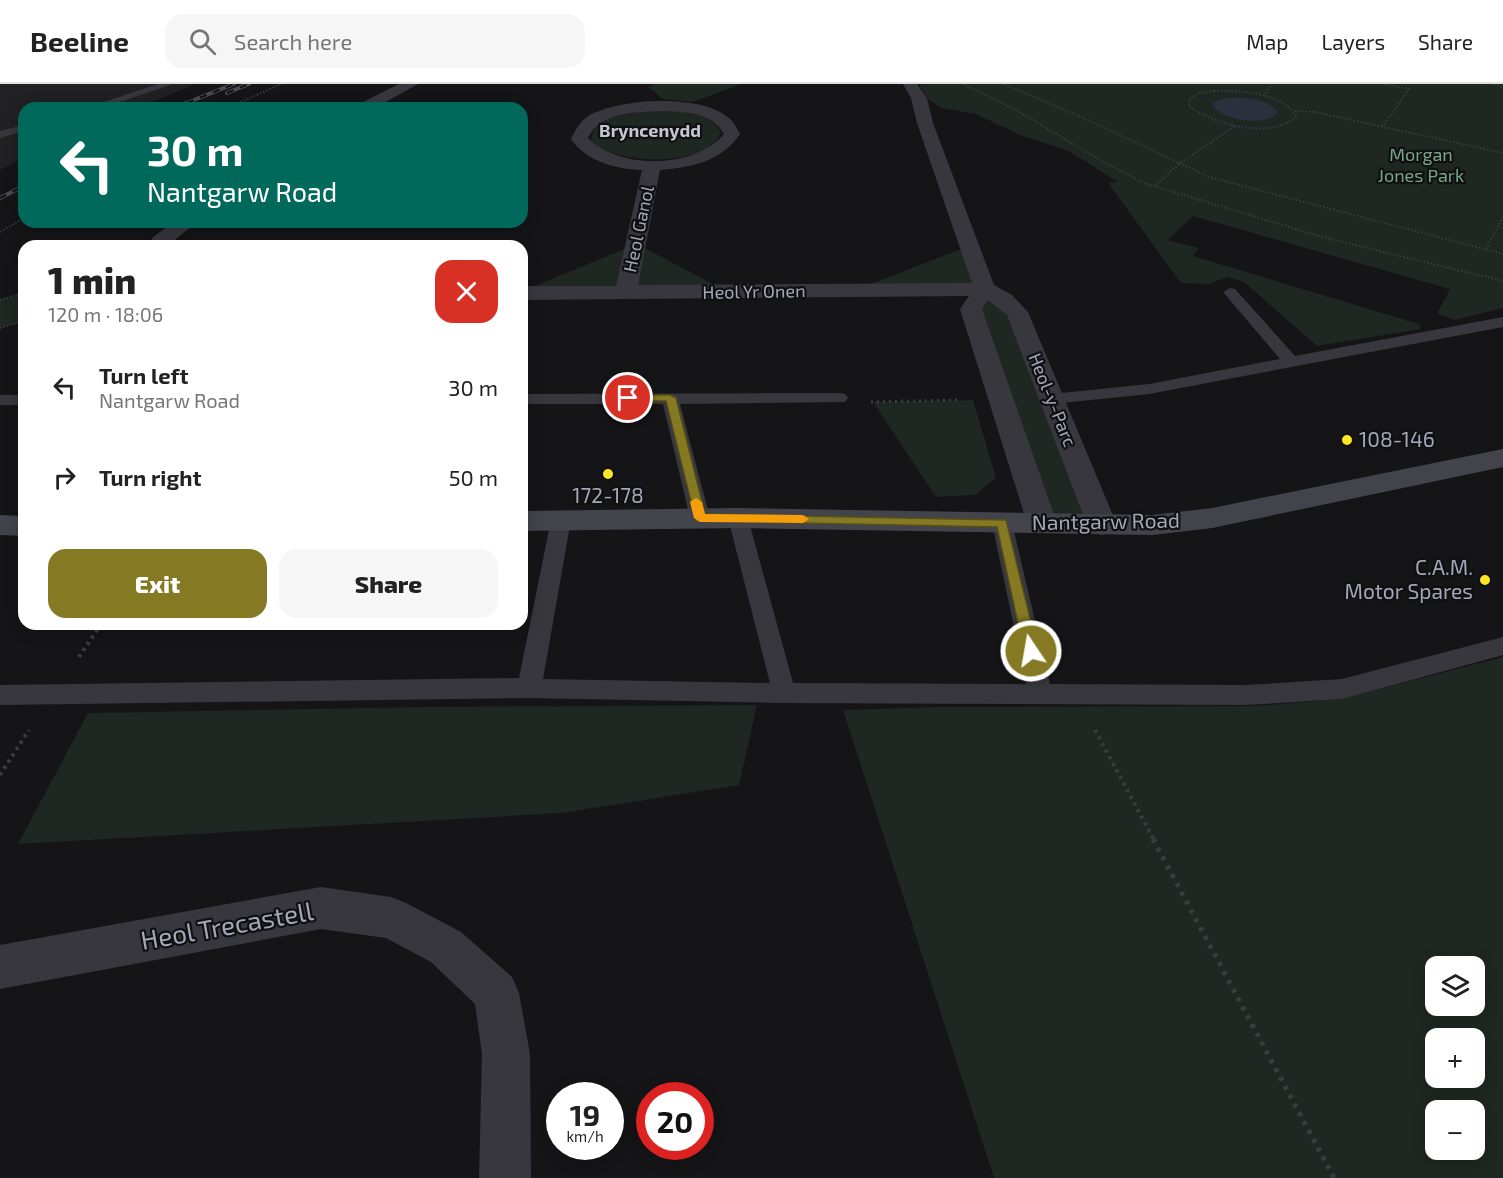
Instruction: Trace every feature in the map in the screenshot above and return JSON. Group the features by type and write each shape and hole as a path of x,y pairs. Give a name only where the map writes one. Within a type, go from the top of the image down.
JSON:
{"main road":[{"name":"Nantgarw Road","path":"528,521 738,518 1152,525 1212,518 1503,458"},
{"path":"0,525 18,526"}],"street":[{"path":"375,102 411,84"},
{"path":"910,84 919,98 925,123 985,289 971,309 1042,523"},
{"name":"Heol Ganol","path":"660,106 704,111 719,117 729,125 732,134 728,143 717,152 698,159 652,165 623,163 600,157 585,149 579,139 582,129 593,120 612,113 660,106"},
{"name":"Heol Ganol","path":"625,293 638,244 652,165"},
{"path":"161,240 178,228"},
{"name":"Heol Yr Onen","path":"528,293 985,289"},
{"name":"Heol-y-Parc","path":"985,289 1004,300 1017,312 1102,525"},
{"name":"Heol Trecastell","path":"0,967 321,908 391,918 446,947 495,993 506,1054 505,1178"}],"lane":[{"path":"110,102 168,84"},
{"path":"0,135 18,130"},
{"path":"1230,292 1291,362"},
{"path":"1052,399 1149,389 1503,322"},
{"path":"670,398 700,518"},
{"path":"528,399 839,398"},
{"path":"0,400 18,400"},
{"path":"738,518 784,693"},
{"path":"529,688 561,520"},
{"path":"1002,523 1040,694"},
{"path":"0,695 529,688 784,693 1246,695 1342,689 1503,646"}],"path":[{"path":"241,102 281,84"},
{"path":"963,84 1016,110 1107,164 1154,186 1322,237 1503,281"},
{"path":"1004,84 1209,177 1503,254"},
{"path":"1264,96 1272,84"},
{"path":"1382,127 1409,89 1383,84"},
{"path":"1494,84 1503,87"},
{"path":"1295,111 1297,117 1293,122 1281,126 1236,125 1211,119 1196,112 1189,106 1189,99 1200,93 1236,91 1264,96 1287,105 1295,111 1315,112 1503,153"},
{"path":"1154,186 1180,163 1236,125"},
{"path":"1486,249 1503,217"},
{"path":"0,232 18,222"},
{"path":"0,300 18,295"},
{"path":"0,328 18,323"},
{"path":"839,398 873,402 973,400 1002,403"},
{"path":"1076,694 1334,1178"}],"shaded area":[{"path":"0,84 195,84 152,102 18,102 18,161 0,170"}],"green space":[{"path":"655,84 741,84 693,102 663,99 648,87"},
{"name":"Morgan Jones Park","path":"919,84 1503,84 1503,308 1455,320 1437,314 1450,289 1193,216 1168,240 1198,248 1193,256 1419,324 1421,329 1317,346 1244,282 1227,277 1209,284 1181,283 1108,183 1118,182 1069,151 1020,135 976,114 942,108 929,100"},
{"path":"649,110 689,112 699,115 715,124 721,132 713,144 698,152 659,159 619,155 602,149 591,140 593,132 605,120 614,116"},
{"path":"637,244 728,292 528,291 528,289"},
{"path":"969,246 985,289 1004,300 1102,525 1042,523 971,309 985,290 853,291"},
{"path":"18,295 18,323 0,328 0,300"},
{"path":"973,400 996,478 975,495 936,497 873,402"},
{"path":"1503,657 1503,1178 994,1178 843,710 937,707 1258,706 1341,699"},
{"path":"757,705 739,785 562,813 18,844 88,713 423,707"}],"water":[{"path":"1226,98 1262,101 1278,113 1264,120 1234,118 1224,115 1212,104"}],"railway":[{"path":"189,102 234,84"},
{"path":"227,93 249,84"},
{"path":"0,198 18,189"}],"slow traffic":[{"path":"696,502 700,518 803,519"}],"place":[{"name":"108-146","path":"1347,440"},
{"name":"172-178","path":"608,474"},
{"name":"C.A.M. Motor Spares","path":"1485,580"}],"district":[{"name":"Bryncenydd","path":"650,131"}],"route":[{"path":"628,398 670,398 700,518 1002,523 1031,651"}]}
